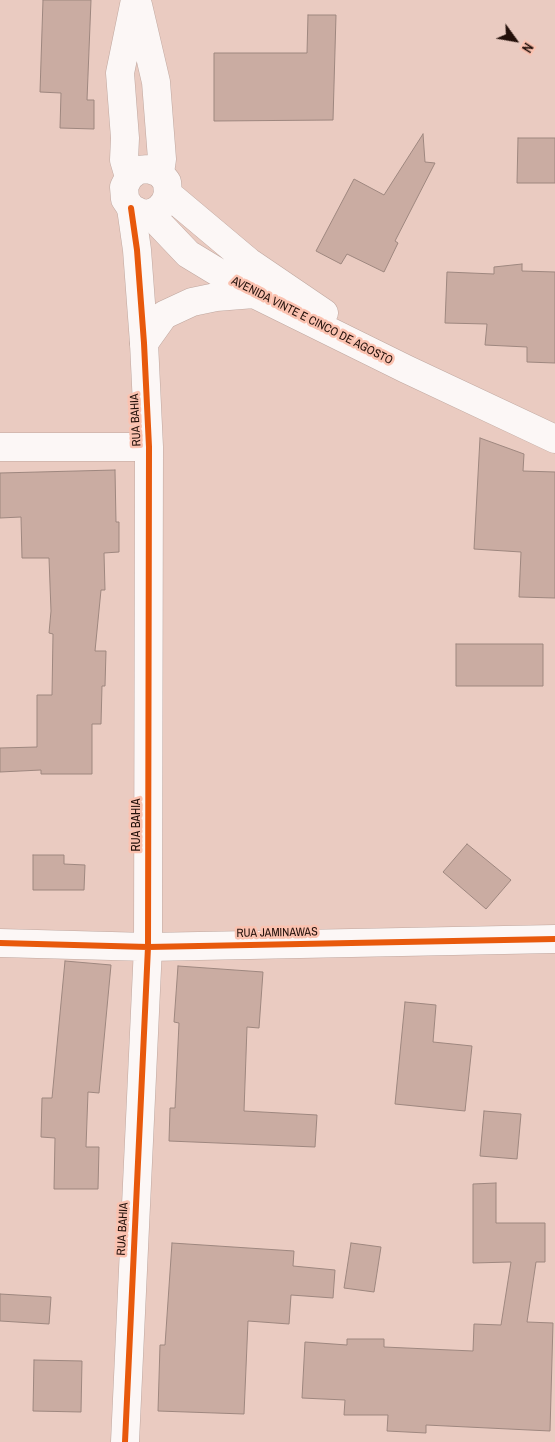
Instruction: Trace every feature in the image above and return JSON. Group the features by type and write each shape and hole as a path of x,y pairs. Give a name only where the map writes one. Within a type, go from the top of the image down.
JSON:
{"street":[{"path":"128,177 124,160 125,138 120,73 136,0"},
{"path":"136,0 156,82 164,184 165,202 159,209 141,211 125,199 124,187 128,177 138,170 149,169 164,184"},
{"name":"AVENIDA VINTE E CINCO DE AGOSTO","path":"164,184 249,262 406,369"},
{"name":"AVENIDA VINTE E CINCO DE AGOSTO","path":"141,211 188,254 254,294 406,369 555,439"},
{"name":"RUA BAHIA","path":"125,1442 148,947 149,447 137,250 141,211"},
{"path":"144,343 164,315 192,302 216,297 254,294"},
{"path":"0,447 149,447"},
{"name":"RUA JAMINAWAS","path":"0,944 148,947 555,939"}],"building":[{"path":"43,0 91,0 87,100 94,100 94,129 60,128 61,93 40,92"},
{"path":"308,15 336,15 333,120 214,121 214,53 307,53"},
{"path":"423,134 425,162 435,163 395,241 398,243 384,272 347,254 341,264 316,251 354,179 384,195"},
{"path":"518,138 555,138 555,183 517,183"},
{"path":"522,264 522,271 555,272 555,363 527,362 527,347 485,345 487,324 445,323 447,272 494,274 494,267"},
{"path":"480,438 524,454 523,471 555,472 555,598 519,597 521,552 474,549"},
{"path":"115,470 116,522 119,522 119,552 104,553 105,590 101,590 95,651 106,651 105,686 102,686 101,724 92,724 92,774 41,774 41,770 0,772 0,748 37,747 37,695 52,695 53,634 49,633 51,611 49,558 22,558 21,517 0,518 0,473"},
{"path":"456,644 543,644 543,686 456,686"},
{"path":"467,844 511,880 486,909 443,872"},
{"path":"33,855 64,855 64,864 85,865 84,890 33,890"},
{"path":"65,961 111,965 99,1093 88,1092 86,1147 99,1147 98,1189 54,1189 55,1138 41,1137 42,1098 52,1098"},
{"path":"178,966 263,972 259,1028 247,1027 244,1111 317,1115 315,1147 169,1141 170,1108 175,1108 179,1023 174,1022"},
{"path":"405,1002 436,1005 433,1042 472,1046 465,1111 395,1104"},
{"path":"484,1111 521,1114 517,1159 480,1156"},
{"path":"496,1183 496,1223 545,1223 545,1262 536,1262 527,1322 553,1323 550,1431 426,1425 426,1433 387,1431 388,1415 344,1415 345,1400 302,1398 305,1342 347,1345 347,1339 384,1339 384,1347 473,1351 474,1324 501,1325 511,1262 473,1263 473,1184"},
{"path":"172,1243 294,1251 293,1266 335,1270 333,1298 291,1295 289,1324 248,1321 244,1414 158,1411 160,1345 165,1345"},
{"path":"351,1243 381,1247 374,1292 344,1288"},
{"path":"0,1294 51,1297 49,1324 0,1321"},
{"path":"34,1360 82,1361 81,1412 33,1411"}],"cycle path":[{"path":"125,1442 148,947 149,447 137,250 131,208"},
{"path":"0,943 148,947 555,939"}]}
